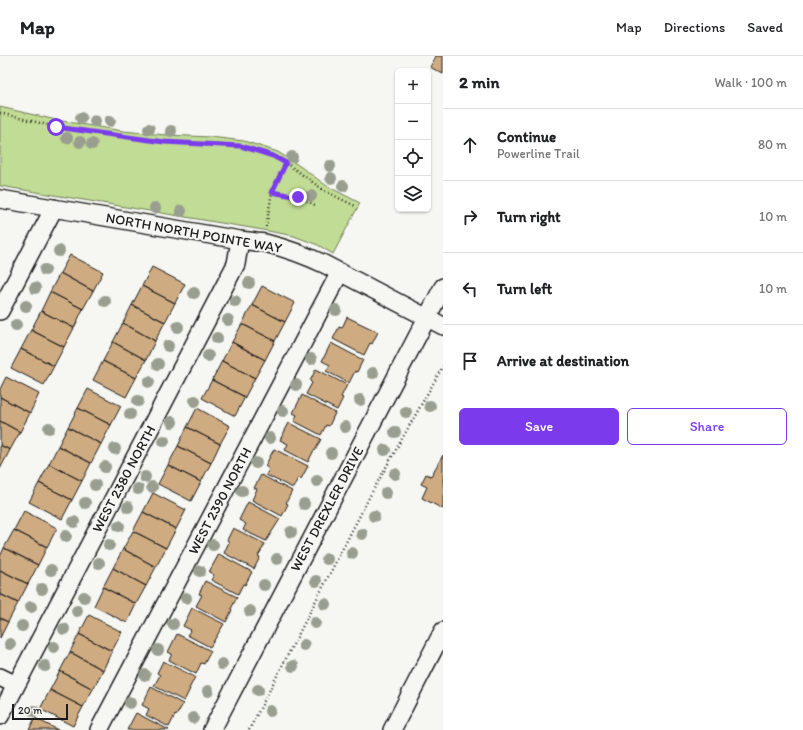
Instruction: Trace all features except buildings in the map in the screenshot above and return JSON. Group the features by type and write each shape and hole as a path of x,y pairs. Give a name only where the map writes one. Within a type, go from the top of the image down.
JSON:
{"street":[{"name":"NORTH NORTH POINTE WAY","path":"0,199 264,243 284,248 304,255 340,272 443,326"},
{"path":"0,311 54,208"},
{"name":"WEST 2380 NORTH","path":"0,716 236,264 240,240"},
{"name":"WEST 2390 NORTH","path":"99,730 340,272"},
{"name":"WEST DREXLER DRIVE","path":"212,730 443,287"},
{"path":"392,730 443,632"},
{"path":"0,677 16,685"}],"path":[{"path":"0,112 56,127 94,133 164,142 241,146 273,156 286,163 325,190 357,207"},
{"path":"266,230 272,192 286,163"},
{"path":"272,192 298,197 315,205"},
{"path":"249,730 371,494 443,366"}],"green space":[{"path":"0,107 56,120 123,131 211,137 244,141 278,152 327,186 360,203 333,254 318,245 294,236 0,186"}],"route":[{"path":"56,127 164,142 241,146 259,151 286,163 272,192 298,197"}]}
